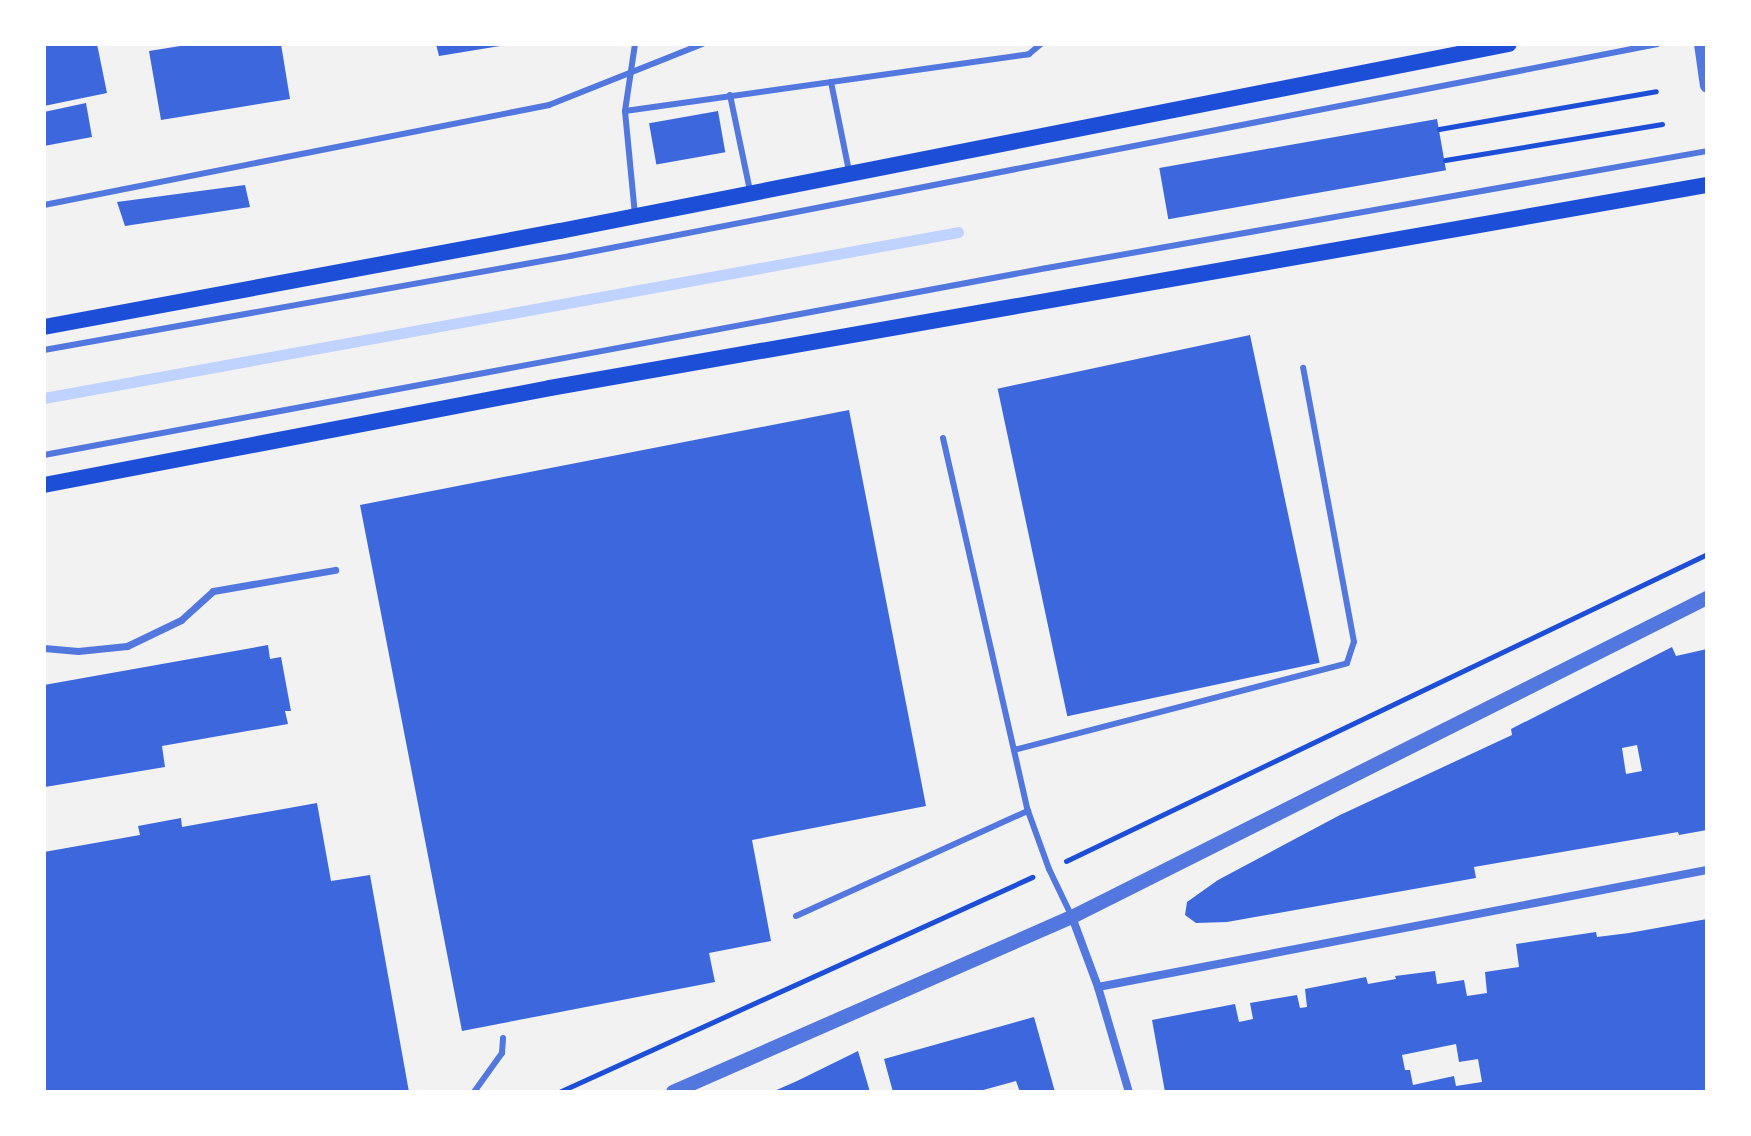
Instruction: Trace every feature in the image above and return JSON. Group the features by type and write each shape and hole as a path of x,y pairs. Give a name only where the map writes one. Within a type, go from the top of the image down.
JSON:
{"main road":[{"path":"44,327 635,217 1509,44"},
{"path":"44,485 565,386 1707,185"}],"street":[{"path":"1701,44 1707,86"},
{"path":"44,648 78,651 127,646 181,620 213,591 335,570"},
{"path":"673,1092 1072,917 1707,598"},
{"path":"1098,987 1707,870"},
{"path":"1072,917 1098,987 1129,1092"}],"lane":[{"path":"635,44 625,111 635,217"},
{"path":"44,205 549,105 630,70 702,44"},
{"path":"625,111 1029,54 1041,44"},
{"path":"44,350 570,256 1658,44"},
{"path":"831,82 850,174"},
{"path":"730,95 751,194"},
{"path":"44,455 1031,271 1707,151"},
{"path":"1014,750 1347,663 1354,642 1303,368"},
{"path":"943,438 1028,811 1049,869 1072,917"},
{"path":"796,916 1028,811"},
{"path":"474,1092 502,1053 503,1038"}],"path":[{"path":"1439,129 1656,91"},
{"path":"1445,160 1662,124"},
{"path":"559,1092 1049,869 1707,554"}],"building":[{"path":"44,44 97,44 107,93 44,106"},
{"path":"193,44 281,44 290,99 161,120 149,51"},
{"path":"436,44 500,44 500,46 439,56"},
{"path":"86,103 92,137 44,146 44,112"},
{"path":"718,111 725,152 656,165 649,123"},
{"path":"1437,119 1446,170 1168,219 1159,168"},
{"path":"245,185 250,207 125,226 117,202"},
{"path":"1250,335 1320,663 1067,716 998,389"},
{"path":"849,410 926,806 752,840 771,941 709,953 715,982 462,1031 360,505"},
{"path":"268,645 270,659 281,657 291,711 285,711 288,724 162,746 165,767 45,787 44,685"},
{"path":"1672,647 1676,656 1707,649 1707,830 1679,835 1678,832 1474,867 1476,878 1227,922 1196,923 1185,915 1187,902 1218,880 1340,815 1512,735 1511,729","holes":["1637,745 1642,771 1626,774 1622,748"]},
{"path":"317,803 331,881 370,875 409,1092 44,1092 44,852 140,835 138,826 181,818 182,827"},
{"path":"1707,919 1707,1092 1165,1092 1152,1020 1235,1004 1239,1022 1253,1019 1250,1003 1297,995 1300,1008 1307,1007 1305,989 1366,977 1368,984 1396,979 1395,976 1435,971 1437,984 1464,980 1467,996 1487,993 1485,972 1519,967 1516,944 1596,932 1597,937","holes":["1456,1044 1459,1062 1478,1059 1482,1082 1456,1086 1454,1076 1413,1085 1402,1055"]},
{"path":"1034,1017 1055,1092 1020,1092 1016,1081 976,1092 893,1092 884,1059"},
{"path":"858,1051 870,1092 772,1092 797,1081"}],"waterway":[{"path":"44,398 958,232"}]}
